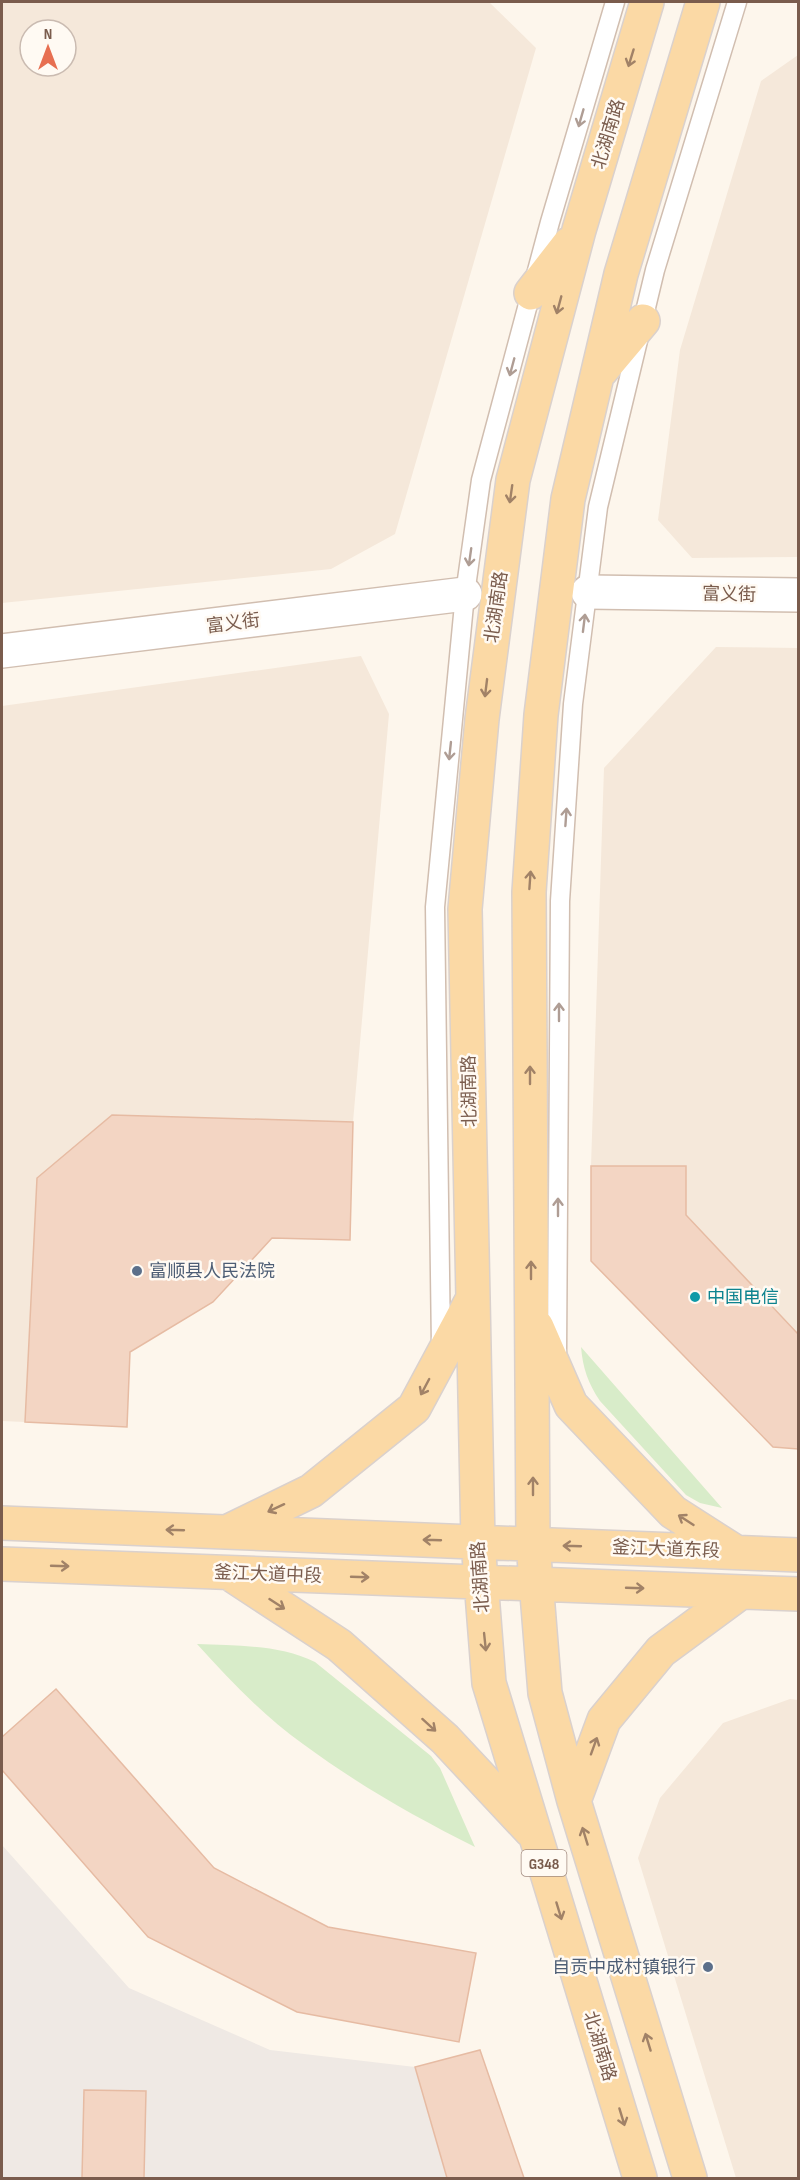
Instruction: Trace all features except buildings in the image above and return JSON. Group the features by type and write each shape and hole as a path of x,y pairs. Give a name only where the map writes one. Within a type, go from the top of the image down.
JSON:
{"main road":[{"name":"北湖南路","path":"640,2178 489,1683 478,1542 465,909 482,719 513,480 579,230 647,2"},
{"path":"2,1524 533,1544 530,892 541,715 568,499 621,274 703,2"},
{"path":"531,293 579,230"},
{"path":"596,377 643,321"},
{"path":"226,1532 311,1491 414,1408 473,1298"},
{"path":"531,1314 571,1405 673,1512 735,1552"},
{"name":"釜江大道东段","path":"533,1544 798,1555"},
{"name":"G348","path":"533,1544 545,1693 574,1801 690,2178"},
{"name":"釜江大道中段","path":"2,1564 535,1584"},
{"path":"228,1572 339,1645 445,1739 536,1836"},
{"path":"535,1584 798,1594"},
{"path":"574,1801 604,1720 661,1651 741,1592"}],"street":[{"name":"富义街","path":"588,592 798,595"},
{"name":"富义街","path":"2,651 465,594"}],"lane":[{"path":"441,1356 435,907 465,594 481,480 550,222 615,2"},
{"path":"556,1371 560,901 573,704 598,507 655,270 737,2"}],"shaded area":[{"path":"2,2 489,2 536,48 395,534 331,569 2,603"},
{"path":"798,55 798,557 692,558 658,520 680,350 761,81"},
{"path":"716,647 798,648 798,1334 686,1215 686,1166 591,1166 604,768"},
{"path":"361,656 389,714 353,1122 112,1115 37,1178 25,1422 2,1421 2,706"},
{"path":"790,1699 798,1700 798,2178 736,2178 638,1858 660,1798 723,1723"},
{"path":"2,1845 129,1988 270,2050 415,2067 447,2178 2,2178"}],"green space":[{"path":"581,1347 722,1508 700,1503 686,1495 600,1401 587,1376"},
{"path":"197,1644 272,1649 315,1662 431,1756 440,1768 475,1847 387,1799 344,1773 303,1744 260,1709"}],"place":[{"name":"富顺县人民法院","path":"137,1271"},
{"name":"中国电信","path":"695,1297"},
{"name":"自贡中成村镇银行","path":"708,1967"}]}
